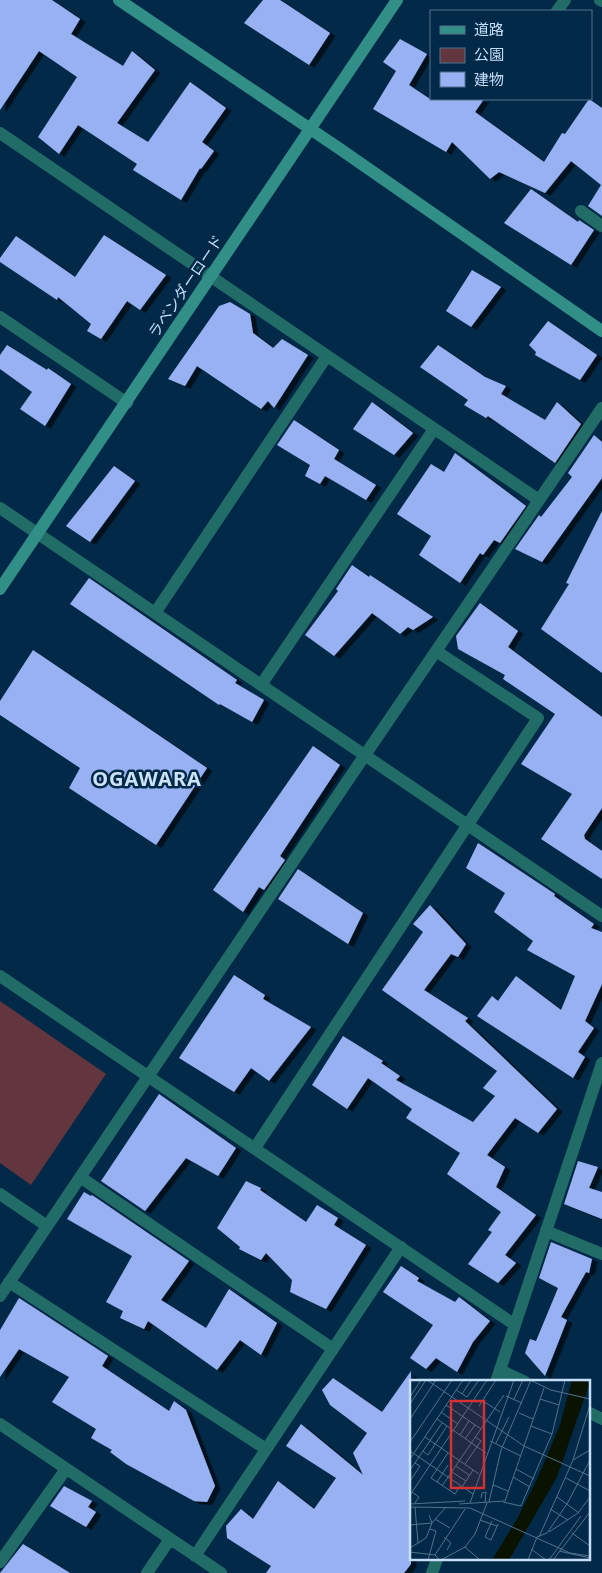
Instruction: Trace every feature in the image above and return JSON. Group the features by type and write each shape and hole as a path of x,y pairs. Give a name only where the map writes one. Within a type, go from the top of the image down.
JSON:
{"street":[{"path":"119,0 602,330"},
{"name":"ラベンダーロード","path":"0,589 128,403 309,128 397,0"},
{"path":"0,133 539,500"},
{"path":"581,211 602,226"},
{"path":"0,316 128,403"},
{"path":"155,613 327,356"},
{"path":"0,1296 364,755 602,408"},
{"path":"261,685 434,429"},
{"path":"0,508 602,916"},
{"path":"255,1148 538,718 436,651"},
{"path":"0,976 515,1325"},
{"path":"515,1380 498,1376 602,1063"},
{"path":"80,1178 333,1349"},
{"path":"0,1194 48,1226"},
{"path":"546,1231 602,1254"},
{"path":"195,1556 401,1247"},
{"path":"9,1282 266,1449"},
{"path":"590,1413 602,1419"},
{"path":"0,1424 221,1573"},
{"path":"0,1562 66,1469"},
{"path":"147,1573 170,1539"},
{"path":"432,1573 437,1560"}],"green space":[{"path":"0,1001 106,1074 31,1185 0,1163"}],"building":[{"path":"0,0 52,0 80,19 71,34 123,66 132,51 155,70 117,123 148,142 190,82 226,108 202,142 214,151 200,168 181,200 133,170 137,164 78,125 59,154 38,137 77,77 39,51 0,110"},
{"path":"263,0 280,0 330,33 309,65 244,23"},
{"path":"400,39 427,54 409,85 430,100 483,100 475,112 544,162 562,133 565,134 588,100 602,108 602,216 588,206 601,185 571,161 545,193 499,172 490,179 452,142 446,152 373,109 396,71 383,62"},
{"path":"531,189 578,222 579,220 594,230 571,265 504,223"},
{"path":"104,235 166,275 140,310 127,301 101,339 87,331 91,324 58,297 57,300 0,262 0,258 16,236 75,277"},
{"path":"472,270 501,287 471,327 446,311"},
{"path":"230,302 250,314 253,333 273,348 282,339 308,355 274,408 268,401 261,409 197,366 185,386 168,379 219,306"},
{"path":"548,321 597,355 580,380 535,355 536,352 529,345"},
{"path":"7,345 47,370 48,368 71,384 45,426 20,409 32,392 0,369 0,355"},
{"path":"438,345 485,377 506,386 501,394 545,420 557,402 581,424 555,463 488,416 486,418 464,405 468,400 420,367"},
{"path":"372,402 413,433 394,455 353,429"},
{"path":"294,420 339,450 334,459 376,485 366,500 325,476 320,484 305,476 310,465 277,445"},
{"path":"594,435 602,442 602,478 542,562 515,549 539,515 541,517 572,477 568,473"},
{"path":"455,453 526,506 500,543 494,540 483,555 480,553 460,583 419,555 431,536 397,514 431,464 444,472"},
{"path":"114,466 135,481 90,542 66,526"},
{"path":"602,511 602,673 541,629 569,584 566,583"},
{"path":"352,565 433,617 413,630 408,627 400,634 372,613 334,656 305,635 338,591 336,589"},
{"path":"89,578 237,680 235,683 264,700 252,722 219,705 70,604"},
{"path":"480,603 518,631 508,647 602,717 602,808 584,835 585,839 602,851 602,879 541,839 572,794 521,764 555,714 503,679 505,675 458,649 456,636"},
{"path":"33,650 207,768 156,845 69,788 80,768 0,715 0,701"},
{"path":"313,746 340,765 280,856 285,860 264,890 259,887 243,912 213,890"},
{"path":"478,843 555,894 554,896 594,924 591,928 602,932 602,984 585,1021 594,1028 578,1052 585,1057 573,1078 477,1016 492,996 498,1001 516,976 561,1010 575,976 527,950 533,941 494,912 505,893 466,868"},
{"path":"298,869 363,913 348,944 278,899"},
{"path":"430,905 466,944 458,957 451,954 424,990 468,1018 465,1021 557,1109 538,1133 515,1118 487,1155 505,1167 496,1187 536,1215 505,1255 516,1263 498,1283 468,1264 492,1232 488,1230 501,1212 447,1174 460,1153 406,1118 412,1109 368,1078 347,1109 312,1085 343,1036 383,1061 381,1063 400,1076 396,1080 473,1122 495,1096 483,1088 497,1071 382,990 423,932 413,924"},
{"path":"234,975 265,995 263,999 311,1027 269,1081 251,1068 234,1092 179,1058"},
{"path":"159,1094 236,1148 218,1176 186,1158 145,1211 101,1181"},
{"path":"578,1161 598,1167 589,1188 602,1192 602,1219 564,1204"},
{"path":"246,1181 261,1188 260,1190 306,1222 317,1205 338,1218 334,1225 366,1245 326,1309 290,1292 292,1280 266,1253 261,1260 239,1249 240,1247 217,1228"},
{"path":"84,1192 92,1195 189,1261 161,1300 206,1328 229,1289 277,1323 261,1355 240,1340 217,1370 148,1321 144,1329 120,1318 123,1311 106,1302 132,1256 67,1219"},
{"path":"551,1242 592,1259 589,1273 586,1272 561,1317 567,1320 545,1376 525,1353 530,1339 536,1341 558,1288 539,1278"},
{"path":"401,1266 419,1278 417,1281 455,1302 459,1297 490,1321 473,1342 457,1372 436,1358 426,1369 410,1358 433,1325 383,1292"},
{"path":"19,1298 108,1356 102,1366 169,1411 174,1401 186,1410 215,1486 207,1502 194,1501 126,1464 110,1452 112,1450 91,1438 96,1429 52,1402 69,1377 19,1349 0,1377 0,1330"},
{"path":"411,1371 411,1564 404,1573 266,1573 271,1566 227,1538 226,1526 241,1509 253,1519 278,1481 314,1509 336,1478 286,1446 301,1424 363,1475 353,1453 367,1433 330,1405 322,1390 333,1378 382,1412"},
{"path":"64,1486 92,1501 88,1507 96,1512 86,1527 50,1506"},
{"path":"23,1544 70,1573 0,1573"}],"district":[{"name":"OGAWARA","path":"147,778"}]}
